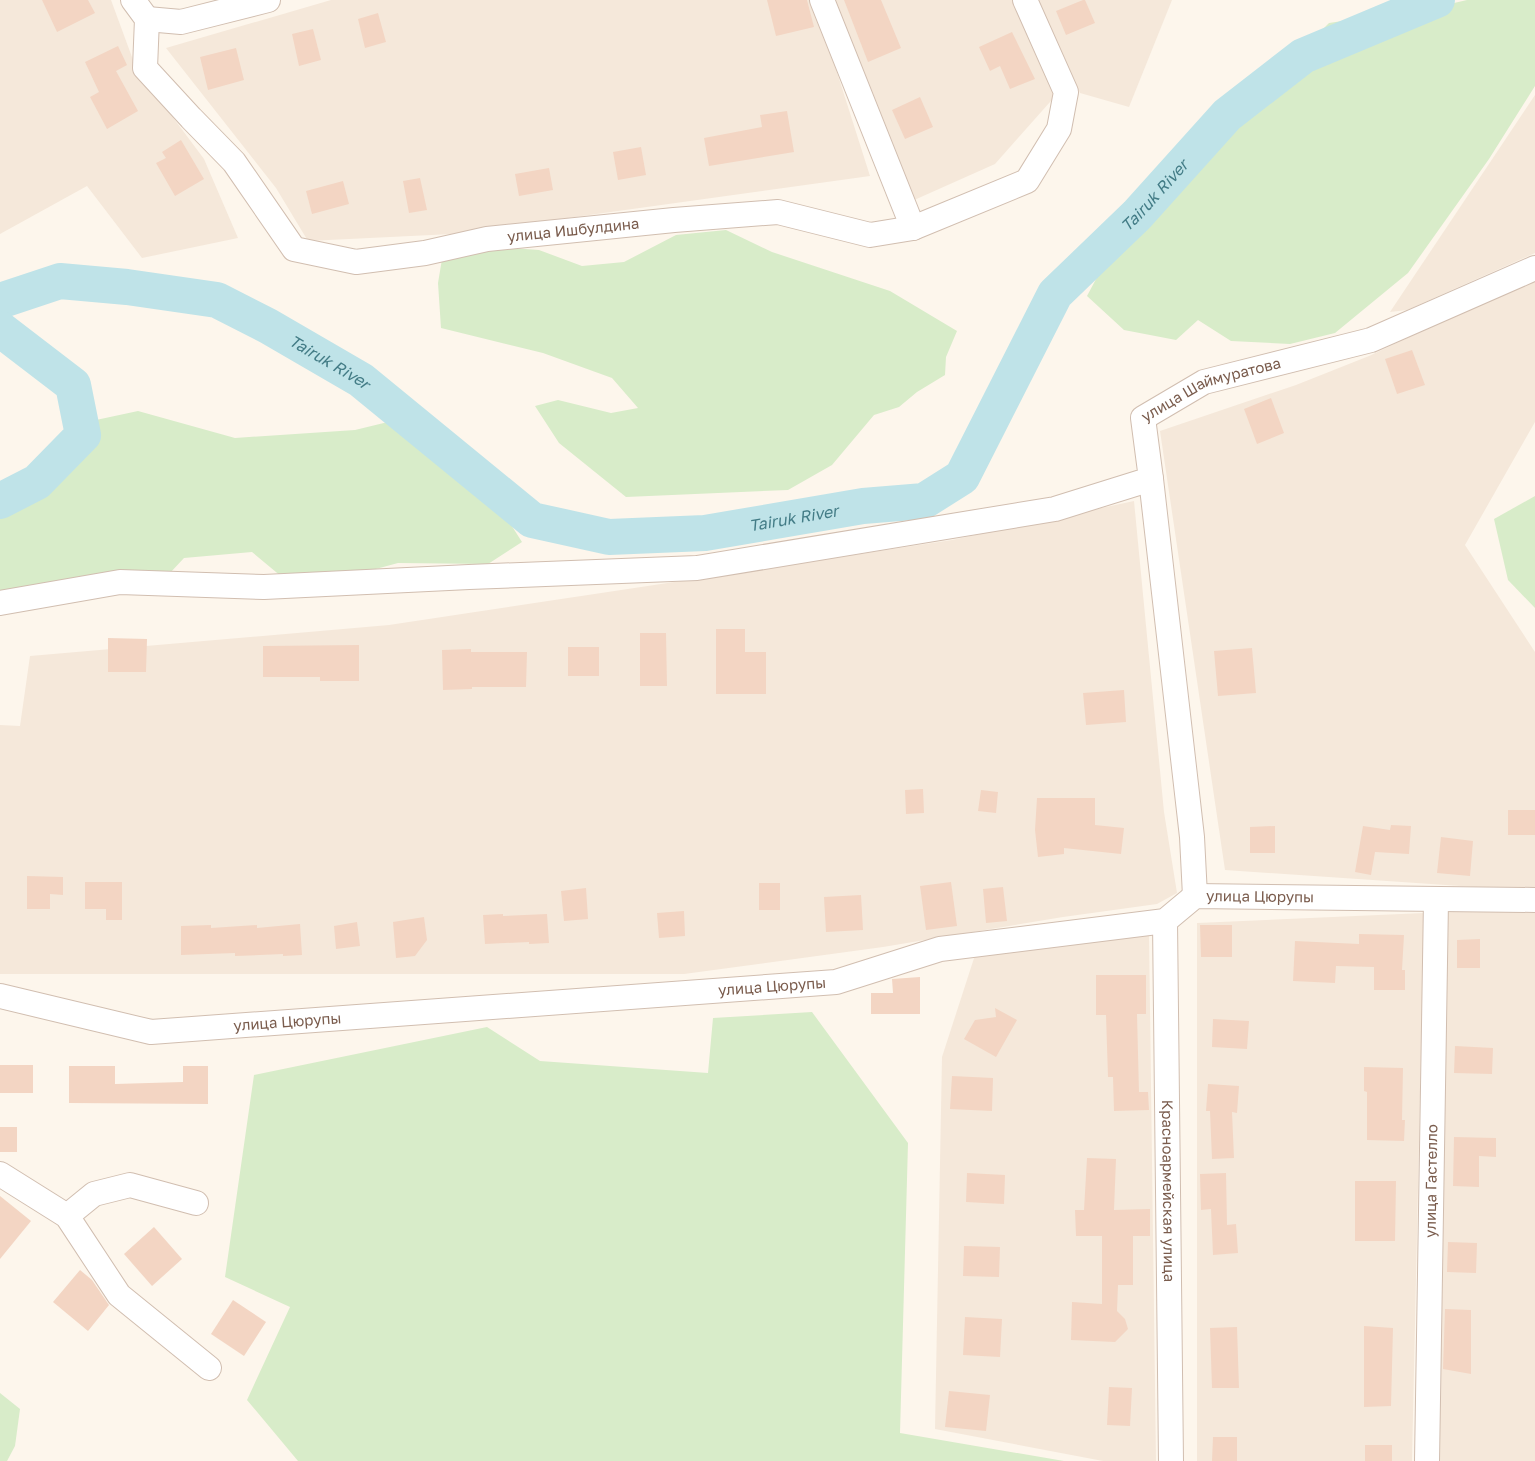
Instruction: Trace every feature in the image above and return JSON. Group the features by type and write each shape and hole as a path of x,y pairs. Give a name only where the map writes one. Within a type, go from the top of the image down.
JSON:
{"street":[{"name":"улица Ишбулдина","path":"268,0 181,22 140,10 145,68 234,162 294,249 356,262 425,253 487,239 778,212 870,235 913,228 1027,181 1059,129 1066,92 1025,0"},
{"path":"822,0 913,228"},
{"name":"улица Шаймуратова","path":"1151,479 1143,418 1204,382 1371,340 1535,268"},
{"path":"0,603 120,582 264,587 469,576 697,568 1055,509 1151,479 1192,837 1195,896"},
{"name":"улица Цюрупы","path":"0,996 151,1032 836,982 940,949 1165,921 1195,896 1535,900"},
{"name":"улица Гастелло","path":"1427,1461 1436,900"},
{"name":"Красноармейская улица","path":"1165,921 1171,1461"},
{"path":"0,1174 67,1216 119,1294 208,1368"},
{"path":"67,1216 94,1194 130,1185 196,1203"}],"shaded area":[{"path":"0,0 111,0 136,68 204,159 238,238 142,258 87,186 0,234"},
{"path":"331,0 814,0 870,176 452,234 308,241 276,188 166,48"},
{"path":"834,0 1017,0 1058,93 995,164 912,201"},
{"path":"1037,0 1172,0 1129,107 1080,93"},
{"path":"1535,95 1535,253 1407,310 1390,312"},
{"path":"1535,282 1535,422 1465,545 1535,652 1535,891 1225,870 1160,431 1296,385 1369,356 1516,287"},
{"path":"1134,501 1164,812 1177,893 1157,904 883,947 684,974 0,974 0,725 20,726 30,656 389,625 952,540"},
{"path":"1444,907 1535,908 1535,1461 1437,1461"},
{"path":"1424,913 1412,1461 1197,1461 1197,923"},
{"path":"1149,934 1156,1461 1103,1461 935,1429 942,1057 976,952"}],"green space":[{"path":"1467,0 1535,0 1535,86 1489,159 1408,273 1335,333 1290,344 1231,341 1198,320 1176,340 1124,330 1087,296 1111,251 1173,189 1245,107 1329,23"},
{"path":"726,230 772,252 890,291 957,331 946,357 945,375 917,392 899,407 874,415 832,465 788,490 626,497 559,443 535,406 558,400 611,413 638,408 612,378 543,353 441,328 438,283 442,259 473,245 539,250 582,266 624,262 676,235"},
{"path":"138,411 235,438 355,430 392,421 496,501 522,542 488,564 398,563 335,580 294,587 252,552 184,558 155,589 100,594 0,613 0,510 36,499 96,420"},
{"path":"1535,496 1535,608 1508,580 1494,519"},
{"path":"812,1012 908,1143 900,1433 1064,1461 298,1461 247,1400 290,1307 225,1277 254,1075 487,1027 540,1061 708,1073 713,1018"},
{"path":"0,1393 20,1409 15,1446 7,1461 0,1461"}],"building":[{"path":"42,0 88,0 95,13 57,32"},
{"path":"767,0 807,0 814,27 776,36"},
{"path":"844,0 881,0 901,48 868,62"},
{"path":"1083,0 1095,23 1066,35 1056,11"},
{"path":"378,13 386,42 365,48 358,19"},
{"path":"313,29 321,60 299,66 292,34"},
{"path":"1012,32 1035,79 1010,89 1000,66 990,71 979,47"},
{"path":"118,46 127,65 116,71 138,111 107,129 90,97 99,92 85,62"},
{"path":"236,48 244,80 208,90 200,57"},
{"path":"920,97 933,127 905,139 892,110"},
{"path":"787,111 794,152 709,166 704,138 762,127 760,115"},
{"path":"181,140 204,179 175,196 156,163 166,158 162,152"},
{"path":"641,147 646,175 618,180 613,152"},
{"path":"549,168 553,190 519,196 515,174"},
{"path":"420,178 427,210 409,213 403,181"},
{"path":"343,181 349,204 312,214 306,191"},
{"path":"1412,350 1425,385 1397,394 1385,359"},
{"path":"1271,398 1284,433 1257,444 1244,409"},
{"path":"716,629 745,629 745,652 766,652 766,694 716,694"},
{"path":"640,633 666,633 667,686 640,686"},
{"path":"108,638 147,639 146,672 108,672"},
{"path":"359,645 359,681 320,681 320,677 263,677 263,646"},
{"path":"568,647 599,647 599,676 568,676"},
{"path":"1252,648 1256,693 1218,696 1214,651"},
{"path":"471,649 471,652 527,652 526,687 472,687 472,689 443,690 442,650"},
{"path":"1124,690 1126,722 1086,725 1083,693"},
{"path":"923,789 924,813 906,814 905,790"},
{"path":"981,790 998,792 996,813 978,811"},
{"path":"1037,798 1095,798 1095,825 1124,828 1121,854 1064,848 1064,854 1038,857 1035,830"},
{"path":"1508,810 1535,810 1535,835 1508,835"},
{"path":"1391,825 1411,826 1409,854 1375,852 1371,875 1355,872 1363,826 1390,830"},
{"path":"1275,826 1275,853 1250,853 1250,827"},
{"path":"1441,837 1473,841 1470,876 1437,873"},
{"path":"27,876 63,877 63,895 50,894 50,909 27,909"},
{"path":"85,882 122,882 122,920 106,920 106,909 85,909"},
{"path":"951,882 957,926 926,930 920,886"},
{"path":"759,883 780,883 780,910 759,910"},
{"path":"1003,887 1007,921 986,923 983,889"},
{"path":"586,888 588,919 564,921 561,891"},
{"path":"861,895 863,930 826,932 824,897"},
{"path":"684,911 685,936 659,938 657,913"},
{"path":"503,914 503,916 547,914 549,943 485,944 483,915"},
{"path":"424,917 427,940 415,956 396,958 393,922"},
{"path":"357,922 360,946 336,949 334,926"},
{"path":"300,924 302,955 235,956 235,953 181,955 181,926 211,925 211,928 257,925 257,928"},
{"path":"1200,925 1232,925 1232,957 1201,957"},
{"path":"1359,934 1404,935 1402,970 1405,970 1405,990 1374,990 1374,967 1336,966 1335,983 1293,981 1295,941 1359,944"},
{"path":"1480,939 1480,968 1457,968 1457,940"},
{"path":"1096,975 1146,975 1146,1014 1137,1014 1139,1092 1148,1092 1149,1110 1114,1111 1113,1077 1108,1077 1106,1015 1096,1015"},
{"path":"920,977 920,1014 871,1014 871,993 893,993 892,979"},
{"path":"995,1008 1017,1020 996,1057 964,1039 975,1020 996,1017"},
{"path":"1213,1019 1249,1021 1247,1049 1212,1047"},
{"path":"1455,1046 1493,1048 1492,1074 1454,1073"},
{"path":"0,1065 33,1065 33,1093 0,1093"},
{"path":"69,1066 115,1066 115,1084 183,1082 183,1066 208,1066 208,1104 69,1103"},
{"path":"1364,1067 1403,1068 1404,1141 1367,1140 1367,1092 1364,1091"},
{"path":"952,1076 993,1078 992,1111 950,1109"},
{"path":"1208,1084 1239,1086 1237,1113 1232,1112 1234,1158 1212,1159 1210,1111 1206,1111"},
{"path":"0,1127 17,1127 17,1152 0,1152"},
{"path":"1454,1137 1496,1138 1496,1157 1479,1156 1479,1187 1453,1186"},
{"path":"1087,1158 1116,1159 1114,1210 1150,1209 1150,1236 1133,1236 1133,1285 1118,1285 1117,1311 1125,1319 1128,1329 1115,1342 1071,1340 1072,1302 1102,1304 1102,1236 1076,1236 1075,1210 1084,1210"},
{"path":"967,1173 1005,1175 1004,1204 966,1202"},
{"path":"1226,1173 1227,1225 1236,1224 1238,1253 1213,1255 1211,1209 1201,1210 1200,1174"},
{"path":"1355,1181 1396,1181 1395,1241 1355,1241"},
{"path":"0,1196 31,1221 0,1259"},
{"path":"154,1227 182,1259 152,1286 124,1254"},
{"path":"1448,1242 1477,1243 1476,1273 1447,1272"},
{"path":"964,1246 1000,1247 999,1277 963,1276"},
{"path":"80,1270 92,1280 109,1305 88,1331 53,1302"},
{"path":"233,1300 266,1322 244,1356 211,1334"},
{"path":"1445,1309 1471,1310 1471,1374 1443,1369"},
{"path":"965,1317 1002,1319 1000,1357 963,1355"},
{"path":"1364,1326 1393,1328 1391,1406 1364,1407"},
{"path":"1237,1327 1239,1388 1212,1388 1210,1328"},
{"path":"1109,1387 1132,1388 1130,1426 1107,1425"},
{"path":"949,1391 990,1395 986,1431 945,1427"},
{"path":"1213,1437 1237,1437 1237,1461 1212,1461"},
{"path":"1365,1445 1392,1445 1392,1461 1365,1461"}],"waterway":[{"name":"Tairuk River","path":"0,301 60,281 127,287 217,300 268,326 361,380 532,520 609,537 705,533 863,506 924,501 962,477 1055,294 1137,215 1227,115 1303,56 1437,0"},
{"name":"Tairuk River","path":"0,329 73,385 83,435 37,482 0,501"}]}
